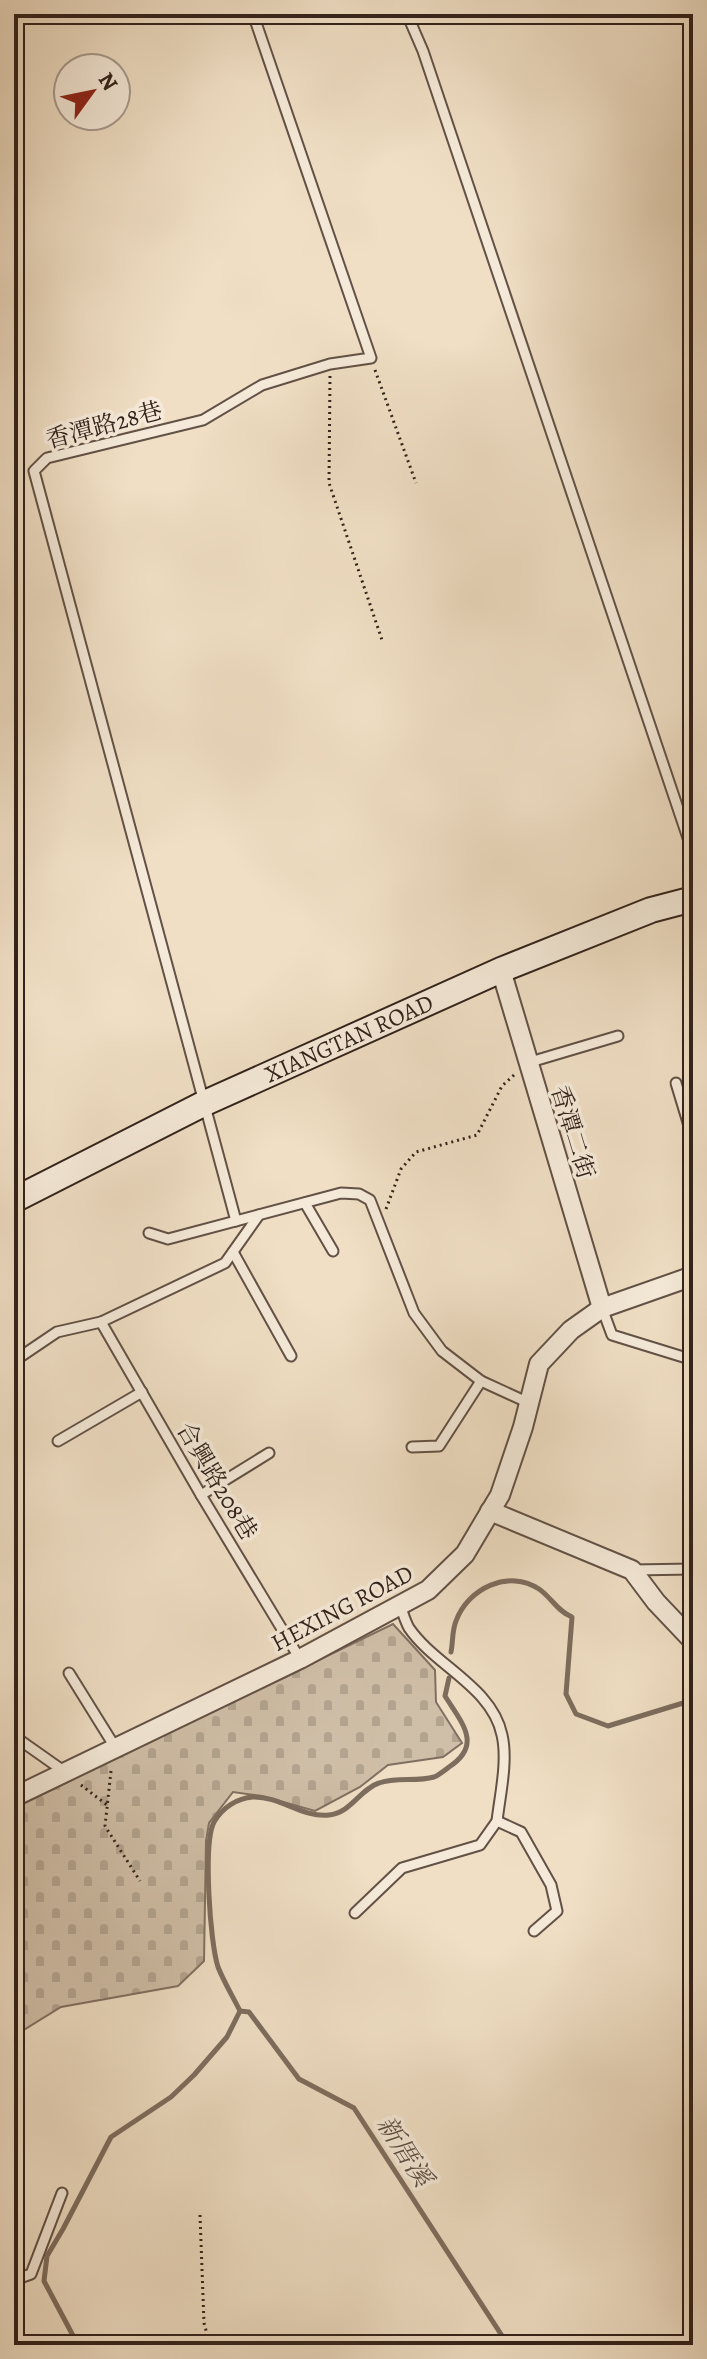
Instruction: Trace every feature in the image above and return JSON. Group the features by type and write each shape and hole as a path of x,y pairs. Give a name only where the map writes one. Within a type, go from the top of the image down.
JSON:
{"street":[{"name":"XIANGTAN ROAD","path":"14,1200 205,1103 501,970 651,910 693,899"},
{"name":"香潭二街","path":"501,970 602,1308"},
{"name":"HEXING ROAD","path":"14,1797 300,1659 428,1590 465,1554 500,1495 539,1364 571,1330 602,1308 693,1276"},
{"path":"490,1511 632,1570 656,1602 693,1641"}],"lane":[{"path":"253,14 371,358"},
{"path":"407,14 423,51 693,853"},
{"name":"香潭路28巷","path":"205,1103 34,471 47,458 203,420 262,385 330,364 371,358"},
{"path":"527,1063 618,1036"},
{"path":"676,1083 690,1117 693,1139"},
{"path":"205,1103 236,1221"},
{"path":"149,1233 168,1239 341,1193 359,1194 370,1200 381,1223 414,1313 442,1351 481,1381 529,1403"},
{"path":"305,1203 333,1251"},
{"path":"20,1357 57,1332 101,1322 225,1263 259,1215"},
{"path":"233,1252 291,1356"},
{"path":"602,1308 612,1335 693,1360"},
{"name":"合興路208巷","path":"101,1322 300,1659"},
{"path":"412,1447 439,1446 481,1381"},
{"path":"58,1441 142,1392"},
{"path":"201,1495 269,1453"},
{"path":"632,1570 693,1569"},
{"path":"355,1913 402,1868 480,1845 497,1821 503,1735 494,1713 407,1626 400,1605"},
{"path":"69,1673 115,1747"},
{"path":"14,1736 65,1772"},
{"path":"497,1821 521,1832 551,1885 557,1911 534,1931"},
{"path":"14,2280 31,2274 62,2193"}],"path":[{"path":"371,358 416,483"},
{"path":"330,364 329,483 382,640"},
{"path":"381,1223 401,1169 416,1152 477,1135 502,1086 527,1063"},
{"path":"115,1747 105,1826 140,1881"},
{"path":"65,1772 107,1805"},
{"path":"200,2215 204,2323 210,2345"}],"green space":[{"path":"393,1624 435,1670 436,1702 462,1743 443,1757 388,1765 360,1787 315,1811 262,1796 233,1792 209,1823 204,1961 178,1986 61,2007 14,2036 14,1808"}],"waterway":[{"path":"451,1652 455,1625 470,1599 491,1585 515,1581 527,1583 539,1589 572,1617 566,1694 576,1714 608,1726 693,1700"},
{"path":"78,2345 44,2281 47,2256 111,2137 171,2097 194,2075 227,2037 240,2011 218,1967 212,1937 208,1871 214,1822 221,1812 241,1799 263,1798 310,1813 329,1815 343,1810 379,1783 438,1775 459,1759 467,1742 463,1725 445,1696 449,1678"},
{"name":"新厝溪","path":"240,2011 249,2012 299,2079 354,2108 508,2345"}]}
